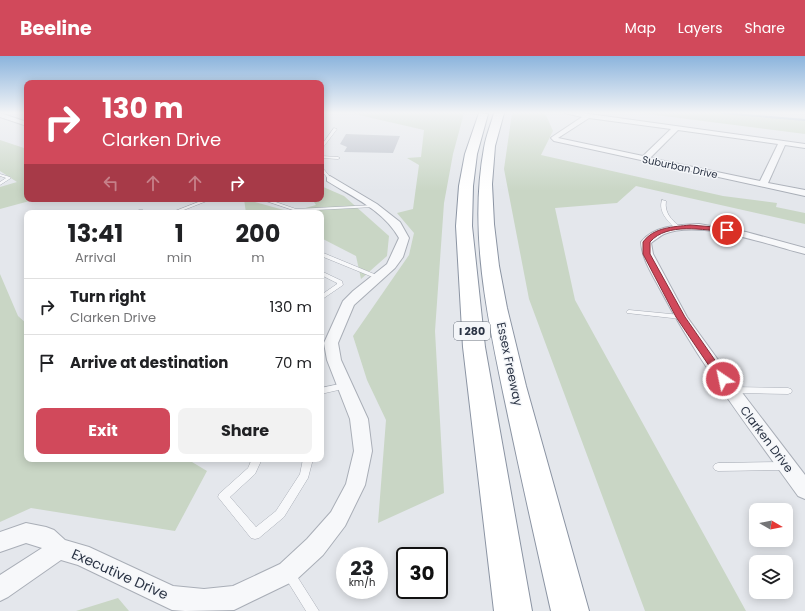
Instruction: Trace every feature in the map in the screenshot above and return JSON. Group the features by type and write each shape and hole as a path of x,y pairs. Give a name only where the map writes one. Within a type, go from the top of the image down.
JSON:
{"highway":[{"path":"470,139 471,154"},
{"name":"I 280","path":"475,139 471,154 466,186 464,226 474,347 513,611"},
{"name":"Essex Freeway","path":"491,139 486,175 487,228 492,274 514,388 570,611"}],"street":[{"name":"Suburban Drive","path":"555,139 644,160 805,193"},
{"path":"644,160 665,139"},
{"path":"753,139 805,146"},
{"path":"763,184 782,143"},
{"name":"Executive Drive","path":"0,542 26,533 46,537 59,549 81,555 172,598 204,601 234,598 288,572 314,547 338,518 356,485 363,451 359,419 334,360 332,343 348,304 391,266 398,257 404,238 396,224 374,206 324,174"},
{"name":"Clarken Drive","path":"805,251 727,230 706,227 678,228 653,234 646,242 647,254 681,317 731,390 805,490"},
{"name":"Executive Drive","path":"0,589 59,549"}],"lane":[{"path":"324,156 338,158"},
{"path":"0,174 9,178 0,184"},
{"path":"664,201 662,206 664,212 678,228"},
{"path":"180,210 202,202"},
{"path":"271,202 296,210 374,206"},
{"path":"324,255 376,278"},
{"path":"324,274 340,282 340,285 324,296"},
{"path":"629,312 681,317"},
{"path":"324,390 344,386"},
{"path":"731,390 788,391"},
{"path":"256,462 252,471 223,497 255,534 280,514 305,475 307,462"},
{"path":"718,467 788,466"},
{"path":"288,572 313,611"}],"green space":[{"path":"423,139 457,139 444,203 435,331 444,493 378,523 386,420 367,380 353,336 409,255 414,233 397,213 413,209 419,165 407,158 421,157"},
{"path":"508,139 549,139 541,155 723,196 777,203 776,207 805,213 805,224 636,186 617,203 555,208 575,300 746,611 645,611 529,299 504,169"},
{"path":"0,140 24,148 24,202 26,202 0,209 0,187 17,182 0,171"},
{"path":"324,187 344,196 389,236 387,256 361,279 356,256 324,240 324,210 298,210 316,205 314,202 324,202"},
{"path":"244,202 255,202 284,210 246,210"},
{"path":"0,274 18,316 24,321 24,462 192,462 207,471 175,531 31,508 0,522"},
{"path":"118,598 129,611 76,611"}],"building":[{"path":"343,139 399,139 393,153 344,152 347,147 340,144"}],"route":[{"path":"723,379 681,317 647,254 646,242 653,234 669,230 690,227 706,227 727,230"}]}
